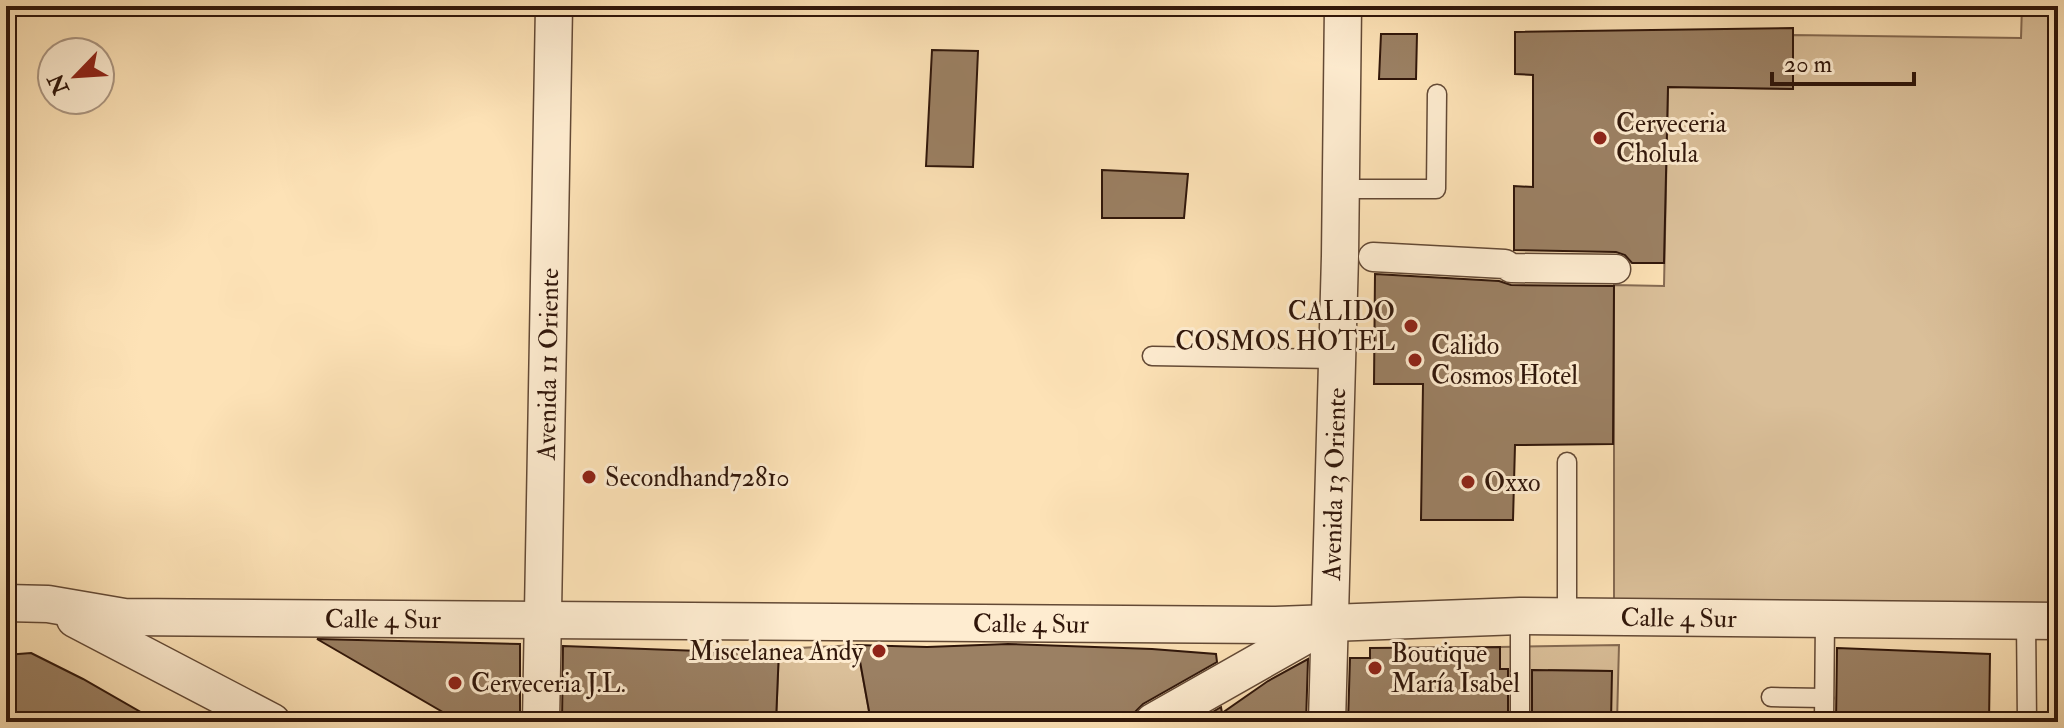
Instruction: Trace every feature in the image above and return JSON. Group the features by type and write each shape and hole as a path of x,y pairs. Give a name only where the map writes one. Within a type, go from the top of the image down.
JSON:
{"street":[{"name":"Avenida 11 Oriente","path":"541,722 554,6"},
{"name":"Avenida 13 Oriente","path":"1327,722 1343,6"},
{"path":"1373,257 1505,264 1511,268 1616,269"},
{"path":"6,581 272,722"},
{"name":"Calle 4 Sur","path":"6,603 48,604 124,617 1276,625 1520,616 2042,621"},
{"path":"1153,722 1329,622"}],"lane":[{"path":"1339,189 1436,189 1437,94"},
{"path":"1152,356 1336,359"},
{"path":"1567,462 1567,616"},
{"path":"1520,616 1520,722"},
{"path":"1824,722 1825,619"},
{"path":"2027,722 2042,621"},
{"path":"1771,697 1824,698"}],"shaded area":[{"path":"2022,6 2058,6 2058,606 1614,599 1614,285 1664,286 1668,87 1792,89 1793,35 2021,38"},
{"path":"857,645 871,722 776,722 779,649"},
{"path":"1619,645 1617,722 1611,722 1611,671 1549,670 1548,722 1499,722 1500,647"}],"building":[{"name":"Cerveceria Cholula","path":"1793,28 1793,89 1668,87 1664,263 1632,263 1625,255 1616,252 1514,250 1514,186 1533,187 1533,75 1515,74 1515,32"},
{"path":"1381,34 1417,34 1416,79 1379,79"},
{"path":"932,50 978,51 973,167 926,166"},
{"path":"1102,170 1188,174 1184,218 1102,218"},
{"path":"1375,274 1499,281 1511,285 1614,286 1613,444 1515,445 1513,520 1421,520 1423,384 1374,384"},
{"name":"Cerveceria J.L.","path":"317,639 520,644 520,722 460,722"},
{"path":"1008,644 1216,654 1217,662 1143,704 1135,712 1132,722 871,722 857,645 927,647"},
{"path":"563,646 728,652 779,649 776,722 562,722"},
{"path":"1500,647 1500,669 1508,669 1508,722 1348,722 1350,658 1370,658 1370,648"},
{"path":"1837,648 1990,654 1989,722 1836,722"},
{"path":"31,653 158,722 6,722 6,655"},
{"path":"1308,659 1306,722 1196,722 1221,707 1222,713 1268,681"},
{"path":"1532,670 1612,671 1611,722 1532,722"}],"place":[{"name":"Cerveceria Cholula","path":"1600,138"},
{"name":"CALIDO COSMOS HOTEL","path":"1411,326"},
{"name":"Calido Cosmos Hotel","path":"1415,360"},
{"name":"Secondhand72810","path":"589,477"},
{"name":"Oxxo","path":"1468,482"},
{"name":"Miscelanea Andy","path":"879,651"},
{"name":"Boutique María Isabel","path":"1375,668"},
{"name":"Cerveceria J.L.","path":"455,683"}]}
